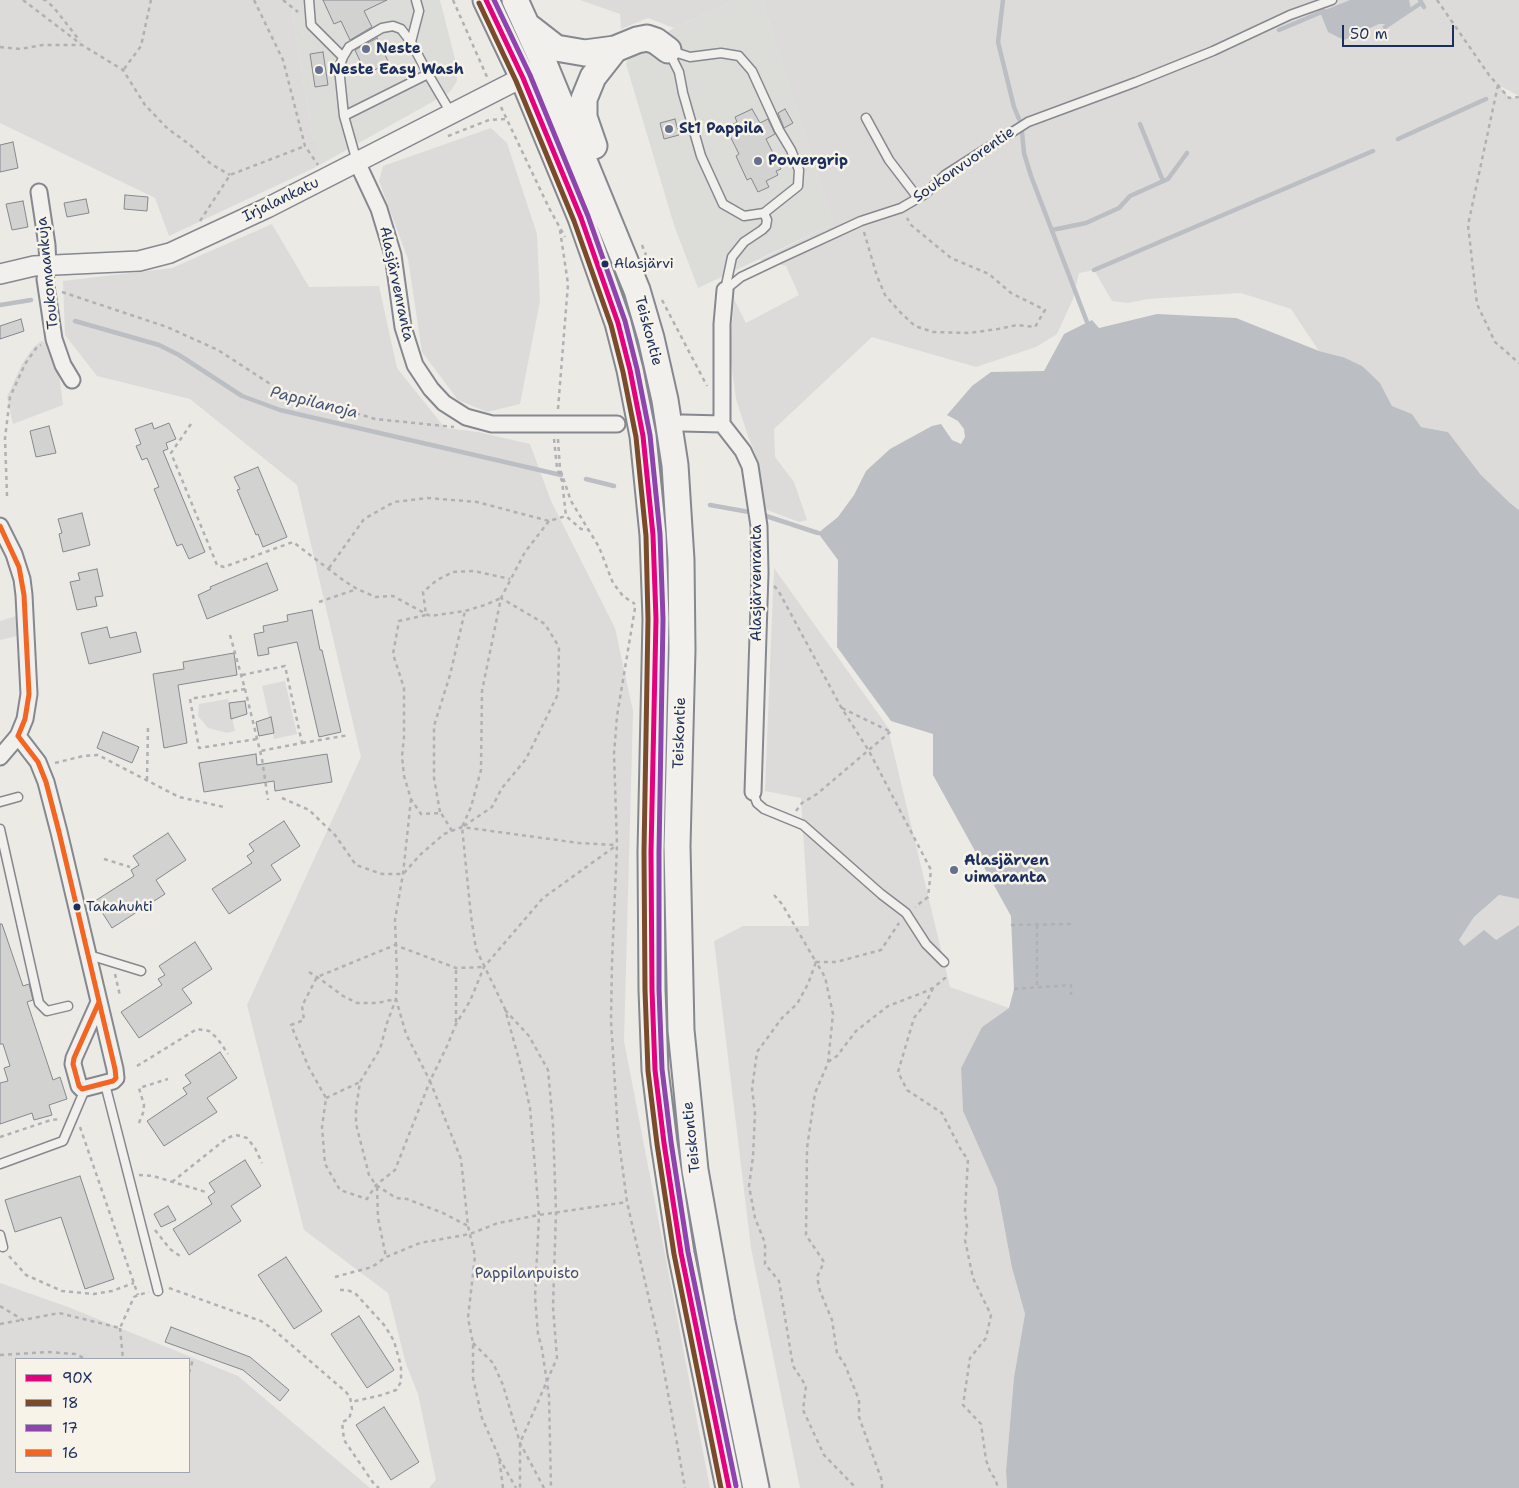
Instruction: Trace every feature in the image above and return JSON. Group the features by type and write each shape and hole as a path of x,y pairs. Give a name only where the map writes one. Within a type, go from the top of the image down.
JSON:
{"highway":[{"name":"Teiskontie","path":"486,0 522,78 581,218 618,323 630,370 642,436 652,535 656,619 651,852 652,990 655,1070 681,1253 729,1488"},
{"name":"Teiskontie","path":"515,0 647,291 651,338 665,400 675,465 681,560 682,650 677,846 681,1030 695,1170 722,1322 756,1488"},
{"path":"528,26 556,48 585,52 615,49 647,38 656,41 668,50"},
{"path":"615,49 593,77 586,90 584,117 647,291"}],"street":[{"name":"Irjalankatu","path":"0,274 34,266 47,272 139,261 170,253 267,208 545,66"},
{"name":"Alasjärvenranta","path":"357,162 379,209 393,255 403,327 415,365 431,389 444,403 466,417 492,424 617,424"},
{"name":"Toukomaankuja","path":"39,192 47,245 47,272 54,339 63,365 72,380"},
{"path":"682,423 722,424 722,324 725,290"},
{"name":"Alasjärvenranta","path":"722,424 743,451 750,466 759,526 760,573 753,792"},
{"path":"0,526 19,567 24,595 29,694 18,736 0,757"},
{"path":"18,736 29,748 40,766 53,805 88,956 99,1002 116,1075 113,1081 81,1089 73,1064 74,1058 99,1002"}],"lane":[{"path":"309,0 312,25 343,57"},
{"path":"411,42 419,11 416,0"},
{"name":"Soukonvuorentie","path":"725,290 742,277 861,221 901,208 925,194 945,175 1028,122 1205,54 1290,15 1332,0"},
{"path":"357,162 344,116 339,68 343,57 350,47 382,28 393,26 401,29 411,42 451,113"},
{"path":"668,50 690,57 722,53 739,56 752,71 799,170 798,186 764,213 744,216 723,204 701,156 678,72 668,50"},
{"path":"344,116 428,74"},
{"path":"866,118 889,160 918,198"},
{"path":"725,290 732,257 744,242 766,226 764,213"},
{"path":"753,792 757,803 764,809 803,825 906,913 926,944 944,962"},
{"path":"0,802 18,797"},
{"path":"0,829 39,1003 47,1011 68,1006"},
{"path":"88,956 141,971"},
{"path":"105,1084 157,1289"},
{"path":"0,1164 63,1141 85,1089"},
{"path":"0,1235 3,1247"}],"path":[{"path":"23,0 82,45 123,70 144,105 168,129 189,144 211,164 230,175"},
{"path":"43,0 46,0 55,9 82,45"},
{"path":"123,70 141,46 151,0"},
{"path":"254,0 282,60 305,146 324,178"},
{"path":"453,0 493,92 549,208 568,242"},
{"path":"1437,0 1498,85 1509,98 1518,97"},
{"path":"0,47 20,49 43,45 82,45"},
{"path":"1498,85 1468,225 1477,304 1495,342 1519,363"},
{"path":"198,223 230,175 305,146"},
{"path":"861,221 876,276 886,295 915,326 932,332 998,330 1017,325 1035,327 1045,310 1010,293 988,274 951,258 911,225 901,208"},
{"path":"47,272 56,290 167,327 218,350 278,389 375,419 458,428"},
{"path":"647,291 707,386"},
{"path":"7,496 5,438 10,397 25,364 37,347 54,339"},
{"path":"191,424 171,453 217,566 224,567 293,542 357,588 376,597 393,596 426,615"},
{"path":"558,437 553,437 558,469 562,481 566,516 581,529 589,530"},
{"path":"329,569 364,519 394,502 428,498 478,502 549,521 566,516"},
{"path":"549,521 524,552 501,598 482,691 482,770 471,807 462,827 469,888 470,916 476,949 505,1009 522,1067 530,1108 539,1215 535,1297 538,1334 547,1384 552,1461 551,1488"},
{"path":"426,615 423,592 437,580 453,572 474,571 510,579"},
{"path":"760,573 778,590 841,707 869,751 932,870 928,897 906,913 881,950 836,962 816,962"},
{"path":"318,602 357,588"},
{"path":"636,594 617,716 615,744 618,845 610,1022 618,1134 627,1202 659,1343 685,1488"},
{"path":"440,813 421,814 412,799 404,776 402,756 404,688 393,654 399,621 426,615 465,611 501,598"},
{"path":"282,798 309,810 335,835 356,865 382,874 403,874 421,854 444,834 462,827 492,807 502,788 526,760 558,694 559,647 545,624 501,598"},
{"path":"452,831 440,813 434,778 434,726 450,675 465,611"},
{"path":"230,635 246,689 260,751 268,800"},
{"path":"242,675 285,666 302,743"},
{"path":"246,689 190,700 199,748 257,738"},
{"path":"802,803 817,794 890,732 841,707"},
{"path":"147,780 148,727"},
{"path":"260,751 349,735"},
{"path":"40,766 83,756 98,755 179,797 224,807"},
{"path":"412,799 403,874 395,920 396,1000 406,1034 430,1081 461,1159 468,1226 475,1256 468,1318 473,1343 473,1378 482,1418 498,1457 516,1488"},
{"path":"462,827 580,843 618,845"},
{"path":"484,967 456,968 395,945 317,977 302,1006 304,1020 291,1024 309,1068 326,1098 322,1127 325,1164 340,1190 366,1199 376,1185 395,1170 430,1081 456,1024 470,1001 484,967 543,898 618,845"},
{"path":"104,859 130,867"},
{"path":"774,896 782,904 825,977 833,1014 828,1062 815,1093 807,1148 806,1235 824,1262 817,1277 820,1291 832,1320 837,1353 845,1365 859,1400 859,1417 882,1481 882,1488"},
{"path":"1011,925 1073,924"},
{"path":"1037,925 1037,987"},
{"path":"112,962 120,996"},
{"path":"816,962 808,984 797,1004 782,1018 757,1052 752,1090 756,1113 749,1186 755,1218 765,1243 765,1264 779,1281 793,1366 806,1386 803,1410 824,1455 856,1488"},
{"path":"828,1062 837,1056 856,1032 888,1006 922,994 945,978 944,962"},
{"path":"456,968 456,1024"},
{"path":"309,972 343,996 358,1003 396,1000"},
{"path":"1014,989 1071,985 1072,995"},
{"path":"932,988 926,1003 914,1018 898,1072 907,1090 942,1113 962,1152 968,1159 967,1227 965,1240 973,1278 991,1315 986,1338 970,1358 963,1405 981,1424 986,1460 998,1488"},
{"path":"396,1000 386,1023 380,1049 360,1082 356,1124 369,1175 376,1185 396,1198 407,1199 443,1213 468,1226"},
{"path":"505,1009 529,1036 548,1070 553,1125 556,1212 553,1307 558,1358 520,1442 520,1488"},
{"path":"137,1066 197,1029 209,1031 217,1038 228,1054"},
{"path":"138,1123 143,1113 144,1105 139,1088 168,1079"},
{"path":"326,1098 360,1082"},
{"path":"0,1137 51,1120 74,1115 138,1295"},
{"path":"172,1182 227,1138 236,1135 247,1138 255,1148 262,1163"},
{"path":"128,1174 153,1176 206,1192"},
{"path":"376,1185 378,1218 386,1257"},
{"path":"334,1277 372,1267 386,1257 420,1243 470,1234 498,1223 556,1212 627,1202"},
{"path":"137,1210 170,1249 180,1256"},
{"path":"3,1247 26,1275 62,1291 94,1294 112,1291 134,1283"},
{"path":"123,1358 120,1328 134,1298 157,1289 174,1289 261,1321 346,1392 352,1402 349,1419 342,1422 344,1440 374,1484 379,1488"},
{"path":"340,1290 347,1290 355,1294 369,1306 394,1340 401,1366 402,1382 396,1390 352,1402"},
{"path":"0,1306 23,1320"},
{"path":"0,1324 59,1313 120,1328"},
{"path":"473,1343 493,1363 503,1385 520,1442 544,1488"},
{"path":"0,1355 48,1352 75,1354 84,1358"},
{"path":"190,1369 193,1358"},
{"path":"498,1457 503,1488"}],"shaded area":[{"path":"290,0 440,0 457,67 457,81 450,92 314,168 305,146 313,139"},
{"path":"735,0 762,0 833,224 698,288 674,225 626,64 632,54 674,28"},
{"path":"1350,0 1409,0 1411,9 1389,24 1379,24 1344,40 1328,32 1320,12"},
{"path":"1157,314 1236,318 1319,351 1343,357 1362,366 1380,383 1392,406 1412,414 1421,427 1448,432 1481,475 1519,510 1519,899 1499,895 1474,917 1459,940 1464,946 1484,930 1496,940 1519,925 1519,1488 1007,1488 1006,1471 1014,1377 1025,1314 1012,1268 997,1188 963,1111 961,1068 982,1027 1009,1008 1014,989 1011,916 933,775 933,734 891,721 837,647 838,560 818,533 838,517 854,495 866,471 890,449 932,426 941,424 952,440 961,444 965,437 964,429 958,421 947,415 972,386 991,372 1044,371 1064,334 1092,320 1099,328"}],"green space":[{"path":"0,0 290,0 313,139 317,151 314,168 169,236 155,198 0,123"},
{"path":"580,0 735,0 674,28 648,18 621,29 620,14"},
{"path":"762,0 1519,0 1519,96 1500,86 1509,98 1519,98 1519,510 1481,475 1448,432 1421,427 1412,414 1392,406 1380,383 1341,356 1319,351 1291,309 1241,293 1148,299 1127,303 1112,301 1094,270 1079,273 1073,299 1057,334 1036,347 976,367 872,337 774,429 775,457 794,482 807,520 799,522 765,509 756,456 736,399 730,354 734,299 746,323 799,295 786,266 760,260 833,224"},
{"path":"491,128 507,143 537,234 540,301 520,404 487,412 458,400 422,352 408,259 379,181 383,166"},
{"name":"Pappilanpuisto","path":"272,224 309,287 379,286 397,368 445,428 478,432 530,444 551,501 615,628 633,711 624,1041 710,1488 429,1488 436,1480 418,1394 406,1364 388,1293 304,1230 247,1005 361,757 297,485 190,399 97,376 65,335 63,281 172,268"},
{"path":"41,341 46,343 58,367 63,405 13,424 7,397 22,364 33,348"},
{"path":"774,568 892,733 889,733 950,987 1009,1008 982,1027 961,1068 963,1111 997,1188 1012,1268 1025,1314 1014,1377 1006,1471 1007,1488 800,1488 751,1248 714,941 743,926 809,926 801,798 765,791"},
{"path":"16,616 17,636 0,640 0,621"},
{"path":"285,681 297,734 274,739 262,686"},
{"path":"228,699 235,731 227,733 208,728 198,716 199,704"},
{"path":"1499,895 1519,899 1519,925 1496,940 1464,946 1459,940 1474,917"},
{"path":"0,1283 68,1307 238,1376 370,1488 0,1488"}],"building":[{"path":"323,0 387,0 364,11 372,27 350,40 341,21 334,24"},
{"path":"377,38 389,63 366,74 355,50"},
{"name":"Neste Easy Wash","path":"323,52 328,85 315,87 310,54"},
{"path":"752,109 760,123 768,119 775,134 766,139 781,169 776,171 778,175 766,181 769,187 758,192 751,178 747,180 736,156 739,154 726,128 737,122 735,117"},
{"path":"785,109 793,123 784,128 778,113"},
{"path":"675,119 679,135 664,139 660,123"},
{"path":"13,142 18,168 0,172 0,145"},
{"path":"125,195 148,197 147,211 124,209"},
{"path":"86,199 89,213 67,217 64,203"},
{"path":"23,201 28,227 12,230 6,204"},
{"path":"21,319 24,331 0,339 0,326"},
{"path":"152,423 154,429 169,423 176,439 166,443 168,449 163,451 205,552 189,559 182,544 177,546 154,489 159,487 147,458 142,460 136,446 141,444 135,429"},
{"path":"49,426 56,453 36,457 30,431"},
{"path":"258,467 287,537 263,547 237,490 240,489 234,477"},
{"path":"82,513 90,545 63,552 59,534 62,533 58,519"},
{"path":"267,563 278,590 207,619 198,595 211,589 210,587"},
{"path":"97,569 103,596 95,597 97,606 77,610 70,582 80,580 78,573"},
{"path":"312,610 341,732 319,737 297,642 268,648 269,654 258,656 254,634 264,632 263,626 288,621 287,615"},
{"path":"107,627 110,638 136,632 141,652 89,664 81,633"},
{"path":"234,653 237,675 178,685 187,743 164,748 153,674 184,669 183,662"},
{"path":"245,701 247,714 231,719 229,703"},
{"path":"271,717 274,733 259,736 256,722"},
{"path":"103,732 139,747 132,763 97,748"},
{"path":"256,754 257,765 327,754 332,782 275,791 274,781 204,792 199,763"},
{"path":"284,821 300,846 271,865 281,880 229,914 212,889 252,863 247,856 254,851 249,844"},
{"path":"168,833 186,860 156,880 165,894 112,928 95,901 134,876 131,870 139,865 133,856"},
{"path":"0,924 2,924 23,986 29,984 33,1000 27,1002 53,1080 60,1077 67,1099 49,1105 52,1115 34,1120 32,1113 0,1124 0,1083 8,1081 4,1068 10,1066 3,1044 0,1044"},
{"path":"195,942 212,969 182,989 192,1003 139,1038 121,1012 162,985 158,979 165,975 159,966"},
{"path":"220,1052 237,1078 207,1098 217,1112 164,1146 147,1121 187,1094 183,1088 191,1083 185,1075"},
{"path":"245,1160 261,1186 231,1206 241,1221 189,1255 173,1229 212,1204 208,1197 215,1192 209,1183"},
{"path":"80,1176 114,1279 85,1289 61,1217 15,1232 5,1200"},
{"path":"168,1206 176,1220 161,1227 154,1214"},
{"path":"286,1257 322,1311 294,1329 258,1275"},
{"path":"359,1316 394,1370 367,1388 331,1334"},
{"path":"171,1327 250,1357 289,1390 280,1401 243,1370 165,1342"},
{"path":"384,1407 419,1462 391,1480 356,1425"}],"waterway":[{"path":"1003,0 998,42 1014,107 1019,119"},
{"path":"1385,27 1421,3 1424,7 1420,0"},
{"path":"1279,30 1324,11"},
{"path":"1398,139 1486,99"},
{"path":"1140,124 1163,181"},
{"path":"1022,132 1024,153 1031,176 1087,322"},
{"path":"1094,270 1373,151"},
{"path":"1052,230 1086,223 1119,208 1130,196 1168,179 1187,153"},
{"name":"Pappilanoja","path":"0,305 31,300"},
{"name":"Pappilanoja","path":"75,321 159,345 179,355 242,396 280,410 561,475"},
{"name":"Pappilanoja","path":"586,479 614,486"},
{"name":"Pappilanoja","path":"710,505 749,512"},
{"name":"Pappilanoja","path":"763,515 818,533"}],"transit line":[{"name":"90X","path":"486,0 523,78 581,218 618,323 630,370 643,436 653,535 656,619 651,852 652,990 655,1070 681,1253 729,1488"},
{"name":"17","path":"494,0 530,75 588,216 625,321 650,435 660,534 663,619 659,852 659,990 662,1069 688,1252 736,1486"},
{"name":"18","path":"479,3 516,81 574,221 611,325 636,437 646,536 648,619 644,852 645,990 648,1071 674,1254 721,1488"},
{"name":"16","path":"0,526 19,567 24,595 29,694 25,719 18,736"},
{"name":"16","path":"18,736 38,762 46,782 59,832 115,1069 116,1078 113,1081 82,1089 79,1086 73,1064 74,1058 99,1002"}],"place":[{"name":"Neste","path":"366,49"},
{"name":"Neste Easy Wash","path":"319,70"},
{"name":"St1 Pappila","path":"669,129"},
{"name":"Powergrip","path":"758,161"},
{"name":"Alasjärvi","path":"605,264"},
{"name":"Alasjärven uimaranta","path":"954,870"},
{"name":"Takahuhti","path":"77,907"}]}
